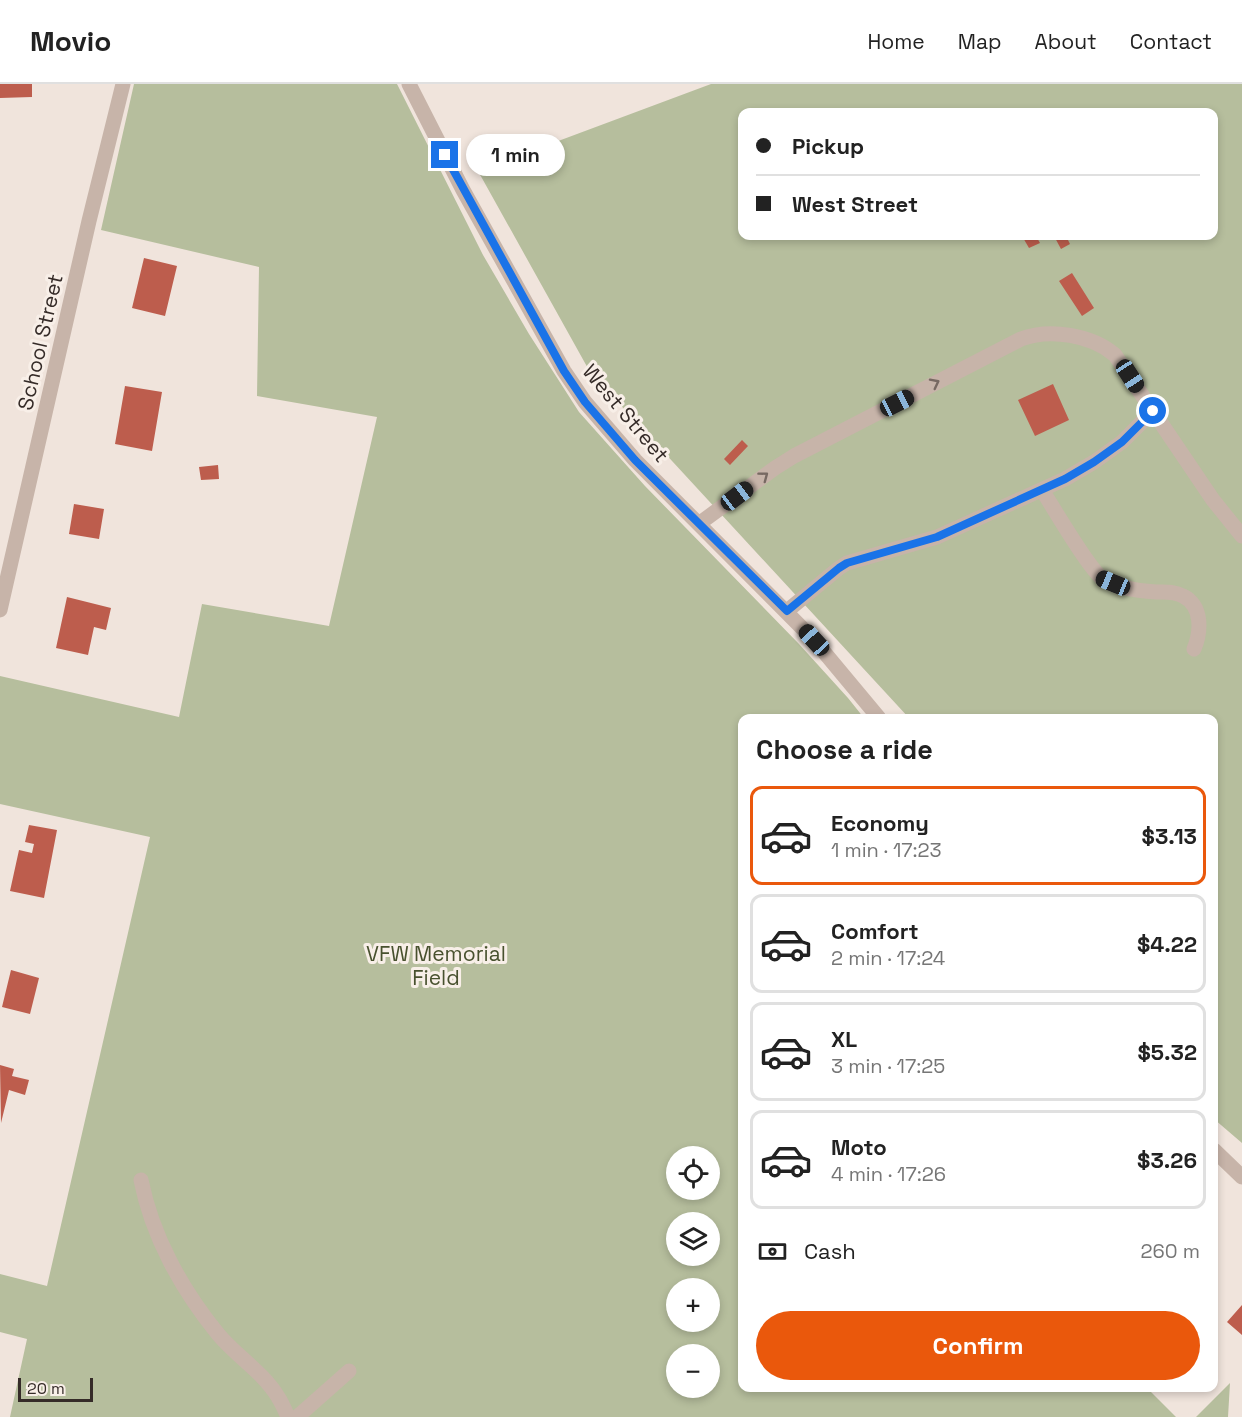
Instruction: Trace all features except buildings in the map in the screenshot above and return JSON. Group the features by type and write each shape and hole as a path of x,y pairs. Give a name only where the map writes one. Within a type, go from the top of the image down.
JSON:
{"street":[{"name":"School Street","path":"1,602 89,220 123,84"},
{"name":"West Street","path":"409,84 463,190 564,371 608,430 787,611 876,714"},
{"path":"700,524 794,456 1025,337 1055,334 1098,343 1119,359 1213,500 1242,536"},
{"path":"787,611 847,563 937,537 1042,490 1094,462 1130,436 1153,411"},
{"path":"1042,490 1101,578 1127,588 1171,592 1191,602 1200,626 1194,650"},
{"path":"1218,1154 1242,1177"},
{"path":"141,1180 157,1232 176,1272 218,1333 278,1396 288,1417"},
{"path":"297,1417 349,1371"}],"green space":[{"name":"VFW Memorial Field","path":"134,84 397,84 483,255 529,334 579,412 645,486 799,644 861,714 738,714 738,1392 1151,1392 1176,1417 10,1417 27,1339 0,1332 0,1274 47,1286 150,837 0,804 0,676 179,717 202,604 329,626 377,417 257,396 259,267 101,230"},
{"path":"711,84 1242,84 1242,1143 1218,1122 1218,714 905,714 590,372 478,171"},
{"path":"1230,1383 1228,1417 1196,1417"}],"route":[{"path":"445,155 564,371 585,402 635,460 787,611 847,563 937,537 1065,479 1122,442 1153,411"}]}
